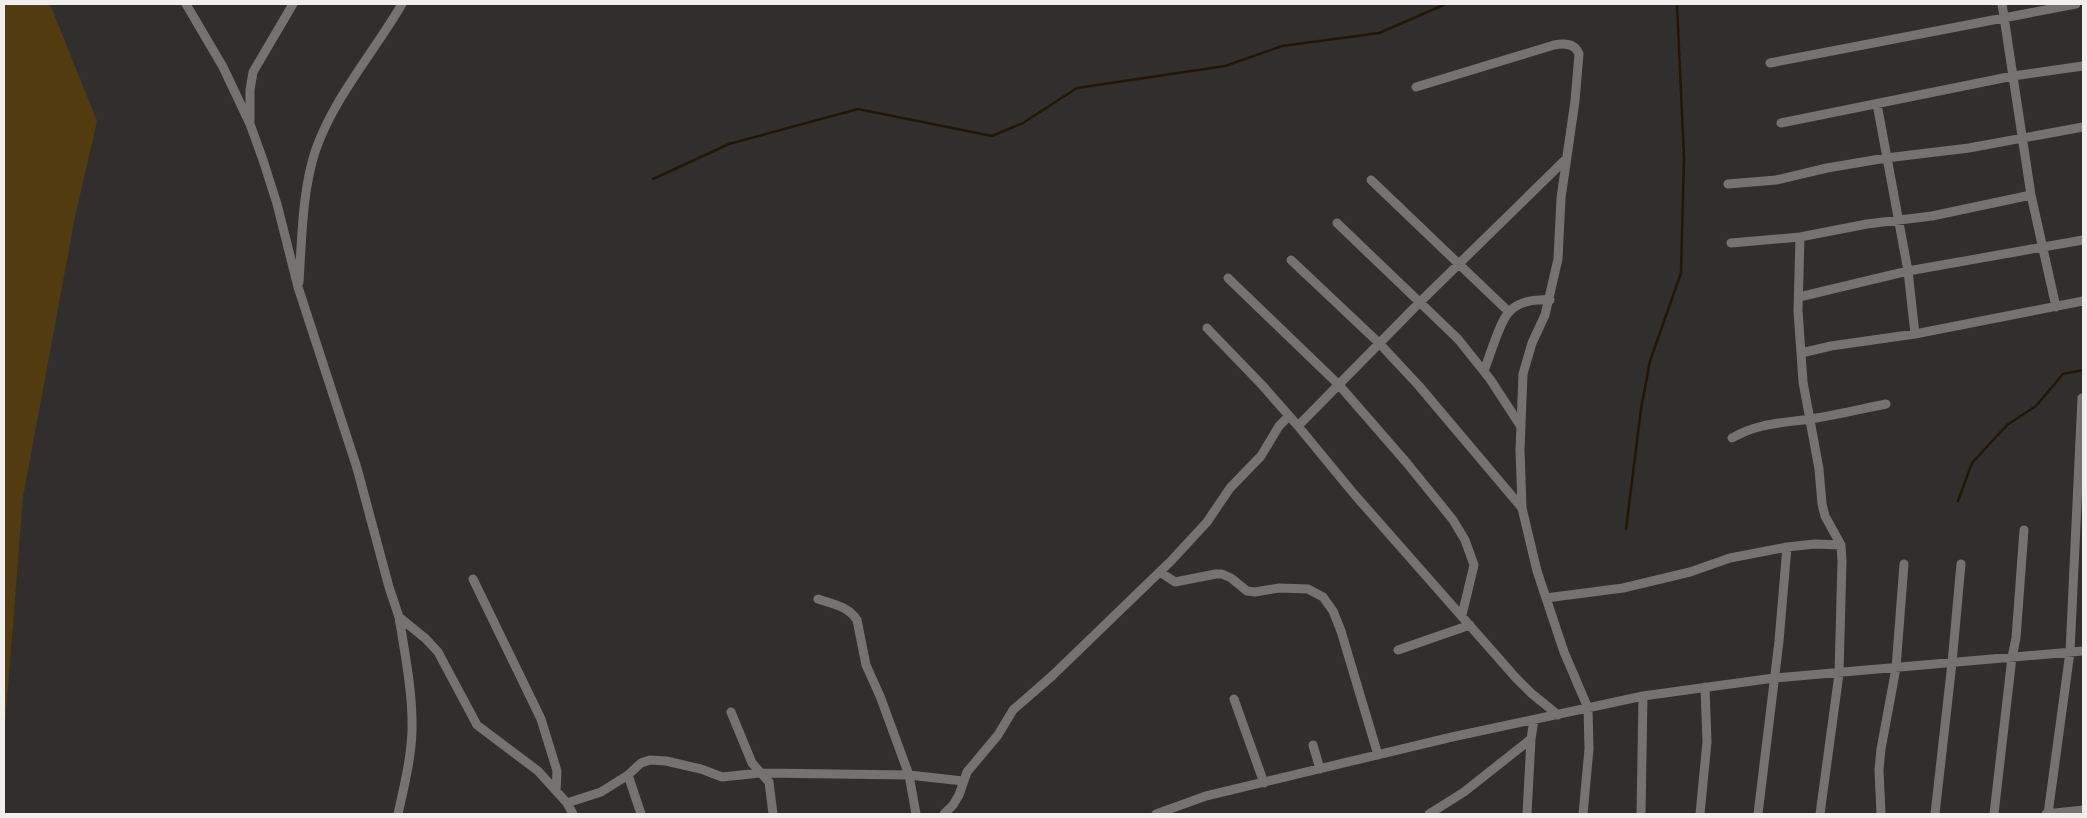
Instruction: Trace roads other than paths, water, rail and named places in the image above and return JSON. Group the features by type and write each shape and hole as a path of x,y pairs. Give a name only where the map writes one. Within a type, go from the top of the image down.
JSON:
{"street":[{"path":"186,4 223,67 250,124 274,191 298,287 357,468 388,587 398,617 412,730 409,761 398,814"},
{"path":"250,124 250,90 253,72 293,4"},
{"path":"298,287 305,207 316,150 338,104 402,4"},
{"path":"2002,4 2031,195 2056,307"},
{"path":"1770,63 2076,4"},
{"path":"1416,87 1563,43 1573,46 1579,54 1561,198 1558,259 1550,300 1527,357 1520,425 1522,508 1537,572 1564,652 1588,708 1589,749 1582,814"},
{"path":"1781,124 2013,76 2083,66"},
{"path":"1877,104 1908,271 1914,334"},
{"path":"1728,184 1776,180 1827,168 1886,158 1969,148 2083,127"},
{"path":"1298,426 1420,302 1566,159"},
{"path":"1372,180 1508,312"},
{"path":"1731,242 1800,237 1867,224 1932,216 2031,195"},
{"path":"1337,223 1458,339 1484,371 1520,425"},
{"path":"1800,237 1800,353 1803,382 1811,419 1822,504 1825,516 1841,545 1843,593 1839,674 1820,814"},
{"path":"1799,297 1908,271 2083,240"},
{"path":"1291,260 1379,343 1419,386 1522,508"},
{"path":"1228,278 1339,385 1406,462 1453,520 1465,540 1474,565 1462,615"},
{"path":"1484,371 1508,312 1524,303 1540,299 1550,300"},
{"path":"1800,353 1832,346 1914,334 2083,302"},
{"path":"1207,328 1298,426 1354,494 1531,693 1558,715"},
{"path":"2082,398 2070,652 2051,798 2047,814 2083,810"},
{"path":"1732,438 1746,430 1760,426 1811,419 1886,404"},
{"path":"944,814 956,800 967,772 998,734 1013,710 1052,676 1160,572 1207,522 1230,488 1260,456 1279,426 1289,416"},
{"path":"1994,814 2016,638 2024,530"},
{"path":"1546,598 1624,588 1690,572 1730,558 1787,547 1815,544 1841,545"},
{"path":"1758,814 1787,547"},
{"path":"1881,814 1879,770 1896,668 1904,564"},
{"path":"1935,814 1961,564"},
{"path":"1160,572 1175,582 1222,574 1247,591 1255,592 1280,588 1308,589 1323,597 1333,611 1343,638 1378,755"},
{"path":"473,579 541,719 557,771 556,791"},
{"path":"818,599 845,608 853,613 857,620 866,665 883,703 909,775 916,814"},
{"path":"398,617 426,639 438,652 478,725 520,756 567,803 573,814"},
{"path":"1398,650 1470,625"},
{"path":"1156,814 1170,812 1206,796 1378,755 1643,696 1774,678 1839,674 2083,651"},
{"path":"1700,814 1707,742 1705,687"},
{"path":"1641,814 1643,696"},
{"path":"1234,699 1264,783"},
{"path":"732,712 752,763 769,782 773,814"},
{"path":"1526,814 1534,720"},
{"path":"1430,814 1464,792 1531,739"},
{"path":"1313,745 1320,769"},
{"path":"567,803 601,792 628,775 641,763 650,760 701,769 722,777 760,773 909,775 963,781"},
{"path":"628,775 641,814"},
{"path":"2051,798 2062,813"}],"waterway":[{"path":"653,179 729,144 858,109 992,136 1023,123 1077,88 1225,66 1282,46 1379,33 1446,4"},
{"path":"1626,529 1641,409 1650,361 1681,273 1684,158 1677,4"},
{"path":"1958,501 1972,463 2007,425 2036,406 2063,374 2083,370"}]}
